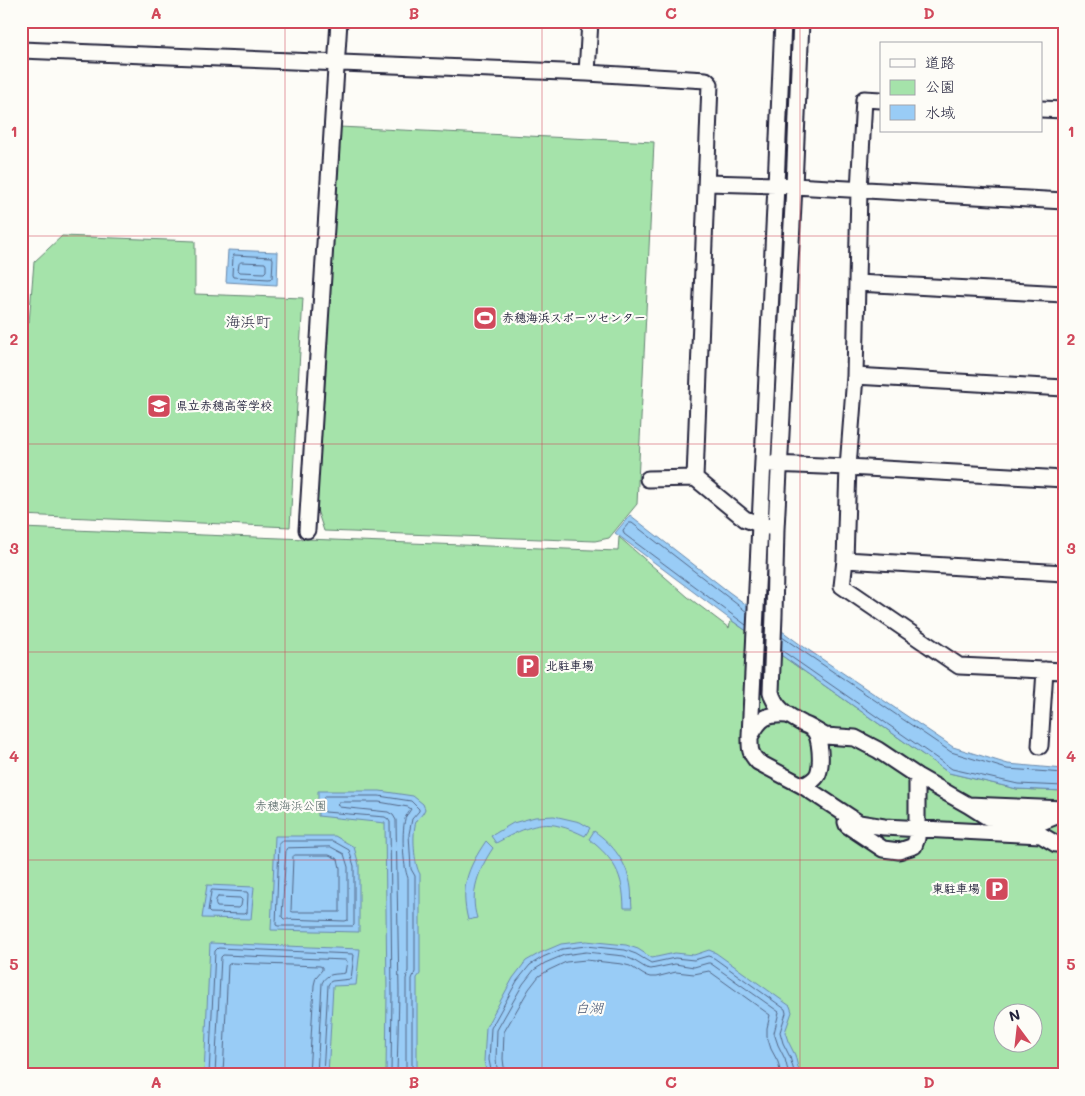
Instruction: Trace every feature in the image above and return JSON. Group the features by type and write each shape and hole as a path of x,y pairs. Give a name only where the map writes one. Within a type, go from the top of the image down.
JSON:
{"street":[{"path":"306,530 339,21"},
{"path":"586,73 590,21"},
{"path":"782,21 750,752 758,762 803,786 860,823 884,827 1041,835 1056,844"},
{"path":"801,21 776,529 771,692 774,703 780,710 825,736 855,738 878,750 917,776 987,817 1044,821 1064,811"},
{"path":"21,50 336,62 706,80 710,84 694,478"},
{"path":"880,100 864,100 859,190 855,376 842,586 959,666 1064,671"},
{"path":"1042,108 1064,110"},
{"path":"707,182 1064,201"},
{"path":"856,284 1064,294"},
{"path":"855,376 1064,388"},
{"path":"763,463 1064,479"},
{"path":"648,479 694,478 745,518 776,529"},
{"path":"844,560 1064,573"},
{"path":"1040,746 1045,670"},
{"path":"752,700 771,692"},
{"path":"750,736 758,723 763,719 771,715 787,714"},
{"path":"803,786 814,780 819,772 820,746 813,729"},
{"path":"839,809 847,825 883,849 899,851 914,846 918,828 917,776"}],"green space":[{"name":"赤穂海浜スポーツセンター","path":"339,127 654,142 637,504 609,538 595,541 324,531 312,495"},
{"name":"県立赤穂高等学校","path":"62,236 195,241 195,294 303,298 290,527 21,515 21,323 29,323 34,262"},
{"name":"赤穂海浜公園","path":"21,528 618,551 619,537 688,597 729,628 731,620 949,773 1017,789 1064,791 1064,1075 21,1075"}],"water":[{"path":"228,250 278,252 277,285 226,282"},
{"path":"630,515 801,645 953,747 1008,764 1064,769 1064,791 1017,789 949,773 731,620 615,533"},
{"path":"318,791 380,791 413,796 423,804 425,809 416,822 414,834 415,856 420,874 417,1075 386,1075 385,823 318,816"},
{"path":"554,816 580,822 590,828 585,836 559,826 543,825 526,828 496,843 491,836 513,823 535,817"},
{"path":"594,831 613,848 627,871 632,908 624,908 622,886 616,869 605,854 589,839"},
{"path":"275,836 335,836 354,847 359,865 359,932 271,930"},
{"path":"486,841 493,848 483,864 475,890 474,899 477,918 468,920 465,898 467,879 474,861"},
{"path":"207,885 254,887 251,919 202,918"},
{"name":"白湖","path":"586,941 626,945 638,949 652,958 675,953 694,955 709,950 716,953 790,1006 792,1012 785,1032 795,1055 800,1075 487,1075 484,1061 486,1027 513,978 526,961 540,953 561,944"},
{"path":"210,943 360,949 356,985 333,986 328,1075 204,1075"}],"place":[{"name":"赤穂海浜スポーツセンター","path":"485,318"},
{"name":"県立赤穂高等学校","path":"159,406"},
{"name":"北駐車場","path":"528,666"},
{"name":"東駐車場","path":"997,889"}],"district":[{"name":"海浜町","path":"248,322"}]}
